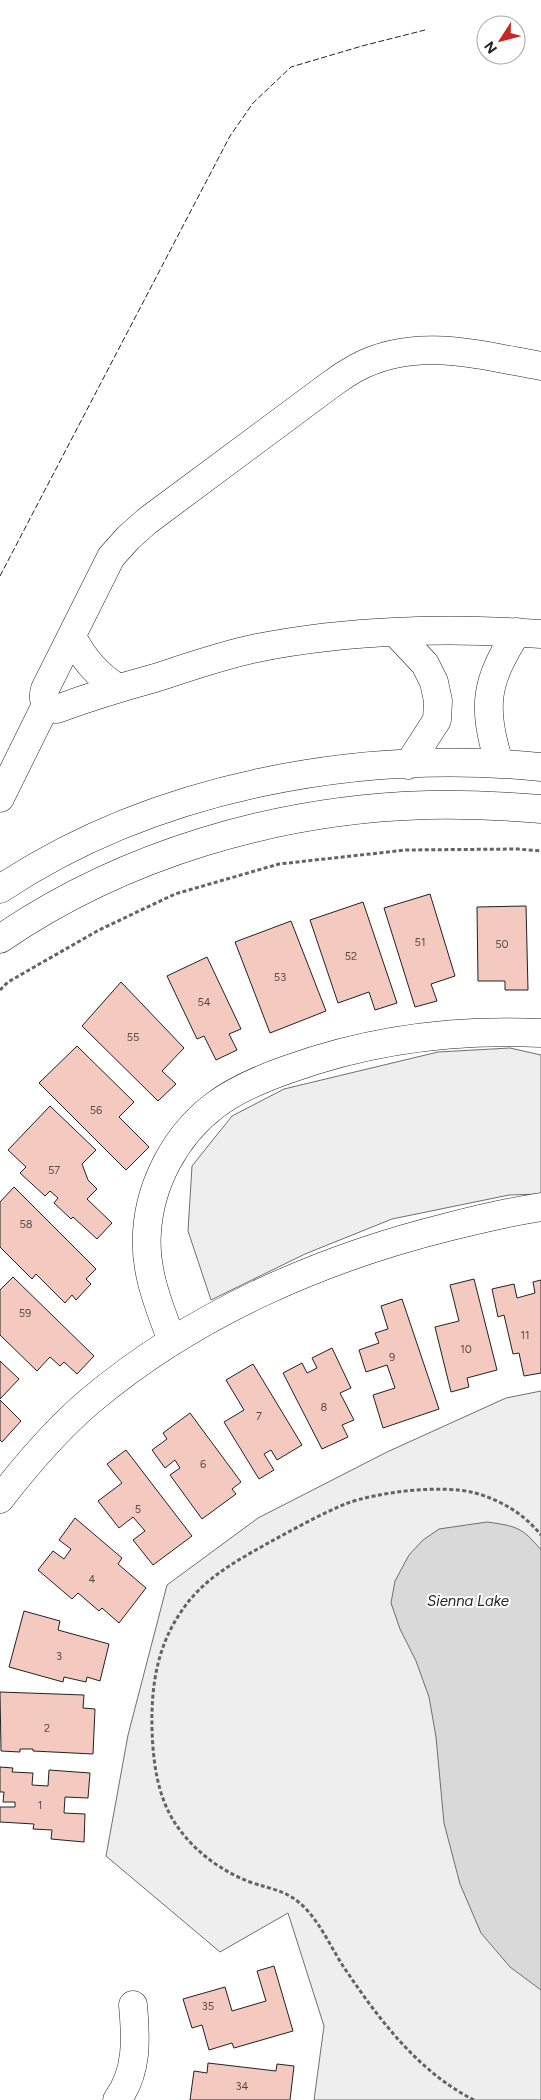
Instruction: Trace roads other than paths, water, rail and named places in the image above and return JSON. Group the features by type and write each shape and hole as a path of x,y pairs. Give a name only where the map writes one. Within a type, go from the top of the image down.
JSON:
{"street":[{"path":"0,798 46,705 43,694 99,579 112,557 128,538 155,515 330,385 356,368 392,355 416,350 446,350 541,366"},
{"path":"46,705 57,709 118,688 255,649 295,641 395,632 529,633"},
{"path":"395,632 425,664 434,682 438,701 437,720 408,765"},
{"path":"498,763 488,724 487,704 490,684 497,665 529,633"},
{"path":"72,637 86,661 118,688"},
{"path":"0,889 61,854 111,831 171,808 233,789 296,775 340,769 498,763 541,767"},
{"path":"0,939 63,901 120,873 179,850 240,832 302,818 364,809 428,805 541,809"},
{"path":"172,1341 154,1290 148,1262 147,1232 151,1203 161,1175 175,1148 193,1126 215,1106 266,1077 347,1051 428,1036 468,1032 541,1034"},
{"path":"0,1498 39,1451 88,1402 143,1360 172,1341 241,1303 288,1281 369,1249 487,1217 541,1208"},
{"path":"117,2100 130,2075 135,2056 136,2035 133,2005"}],"water":[{"name":"Sienna Lake","path":"487,1522 518,1529 529,1536 541,1550 541,1990 510,1967 481,1933 460,1884 444,1823 436,1737 429,1697 391,1603 395,1581 409,1555 423,1540 439,1529"}]}
